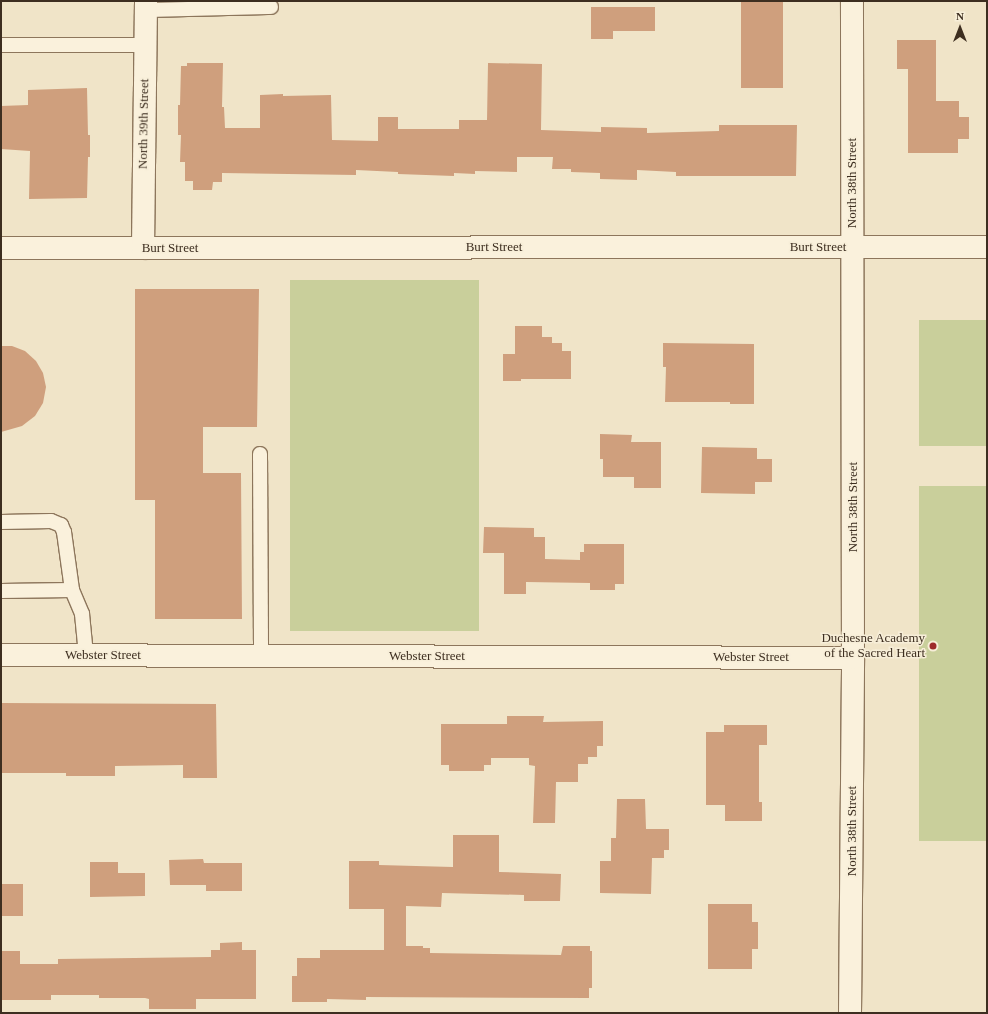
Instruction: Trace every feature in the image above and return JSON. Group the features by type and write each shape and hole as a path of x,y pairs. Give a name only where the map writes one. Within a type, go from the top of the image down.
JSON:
{"street":[{"name":"North 38th Street","path":"850,1013 853,658 852,1"},
{"name":"North 39th Street","path":"143,248 146,6"},
{"name":"Burt Street","path":"1,248 987,247"},
{"name":"Webster Street","path":"1,655 853,658"}],"lane":[{"path":"146,6 271,7"},
{"path":"1,46 145,46"},
{"path":"260,454 261,656"},
{"path":"1,522 51,521 61,525 64,532 72,590 82,614 86,655"},
{"path":"1,592 72,590"}],"green space":[{"path":"290,280 479,280 479,631 290,631"},
{"path":"919,320 987,320 987,446 919,446"},
{"path":"919,486 987,486 987,841 919,841"}],"building":[{"path":"741,1 783,1 783,88 741,88"},
{"path":"591,7 655,7 655,31 613,31 613,39 591,39"},
{"path":"897,40 936,40 936,101 959,101 959,117 969,117 969,139 958,139 958,153 908,153 908,69 897,69"},
{"path":"187,63 223,63 222,107 224,107 225,128 260,128 260,95 331,95 332,140 378,141 378,117 398,117 398,129 459,129 459,120 487,120 488,63 542,64 541,130 601,132 601,127 647,128 647,133 719,131 719,125 797,125 796,176 676,176 676,172 637,170 637,180 600,179 600,173 571,172 571,169 552,169 553,157 517,157 517,172 475,171 475,174 454,173 454,176 398,174 398,172 356,170 356,175 222,173 222,182 213,182 212,190 193,190 193,181 185,181 185,162 180,162 181,135 178,135 178,105 180,105 181,66 187,66"},
{"path":"87,88 90,157 88,157 87,198 29,199 30,151 1,149 1,106 28,105 28,90"},
{"path":"135,289 259,289 257,427 203,427 203,473 241,473 242,619 155,619 155,500 135,500"},
{"path":"515,326 542,326 542,337 552,337 552,343 562,343 562,351 571,351 571,379 521,379 521,381 503,381 503,354 515,354"},
{"path":"663,343 754,344 754,404 730,404 730,402 665,402 666,367 663,367"},
{"path":"1,346 12,346 25,351 36,361 43,373 46,387 43,403 35,416 22,426 1,432"},
{"path":"600,434 632,435 631,442 661,442 661,488 634,488 634,477 603,477 603,459 600,459"},
{"path":"702,447 757,448 757,459 772,459 772,482 755,482 755,494 701,493"},
{"path":"484,527 534,528 534,537 545,537 545,559 580,560 580,552 584,552 584,544 624,544 624,584 615,584 615,590 590,590 590,583 526,582 526,594 504,594 504,553 483,553"},
{"path":"1,703 216,704 217,778 183,778 183,765 115,766 115,776 66,776 66,773 1,773"},
{"path":"507,716 544,716 543,722 603,721 603,746 597,746 597,757 588,757 588,764 578,764 578,782 556,782 555,823 533,823 535,766 529,765 529,758 491,758 491,765 484,765 484,771 449,771 449,765 441,765 441,724 507,724"},
{"path":"724,725 767,725 767,745 759,745 759,802 762,802 762,821 725,821 725,805 706,805 706,732 724,732"},
{"path":"617,799 645,799 646,829 669,829 669,850 664,850 664,858 652,858 651,894 600,893 600,861 611,861 611,838 616,838"},
{"path":"453,835 499,835 499,872 561,874 560,901 524,901 524,895 442,893 441,907 406,906 406,946 423,946 423,948 430,948 430,953 561,955 563,946 590,946 590,951 592,951 592,988 589,988 589,998 366,997 366,1000 327,999 327,1002 292,1002 292,976 297,976 297,958 320,958 320,950 384,950 384,909 349,909 349,861 379,861 379,865 453,867"},
{"path":"203,859 204,863 242,863 242,891 206,891 206,885 170,885 169,860"},
{"path":"90,862 118,862 118,873 145,873 145,896 90,897"},
{"path":"1,884 23,884 23,916 1,916"},
{"path":"708,904 752,904 752,922 758,922 758,949 752,949 752,969 708,969"},
{"path":"242,942 242,950 256,950 256,999 196,999 196,1009 149,1009 149,999 99,998 99,995 51,995 51,1000 1,1000 1,951 20,951 20,964 58,964 58,959 211,957 211,950 220,950 220,943"}],"place":[{"name":"Duchesne Academy of the Sacred Heart","path":"933,646"}]}
